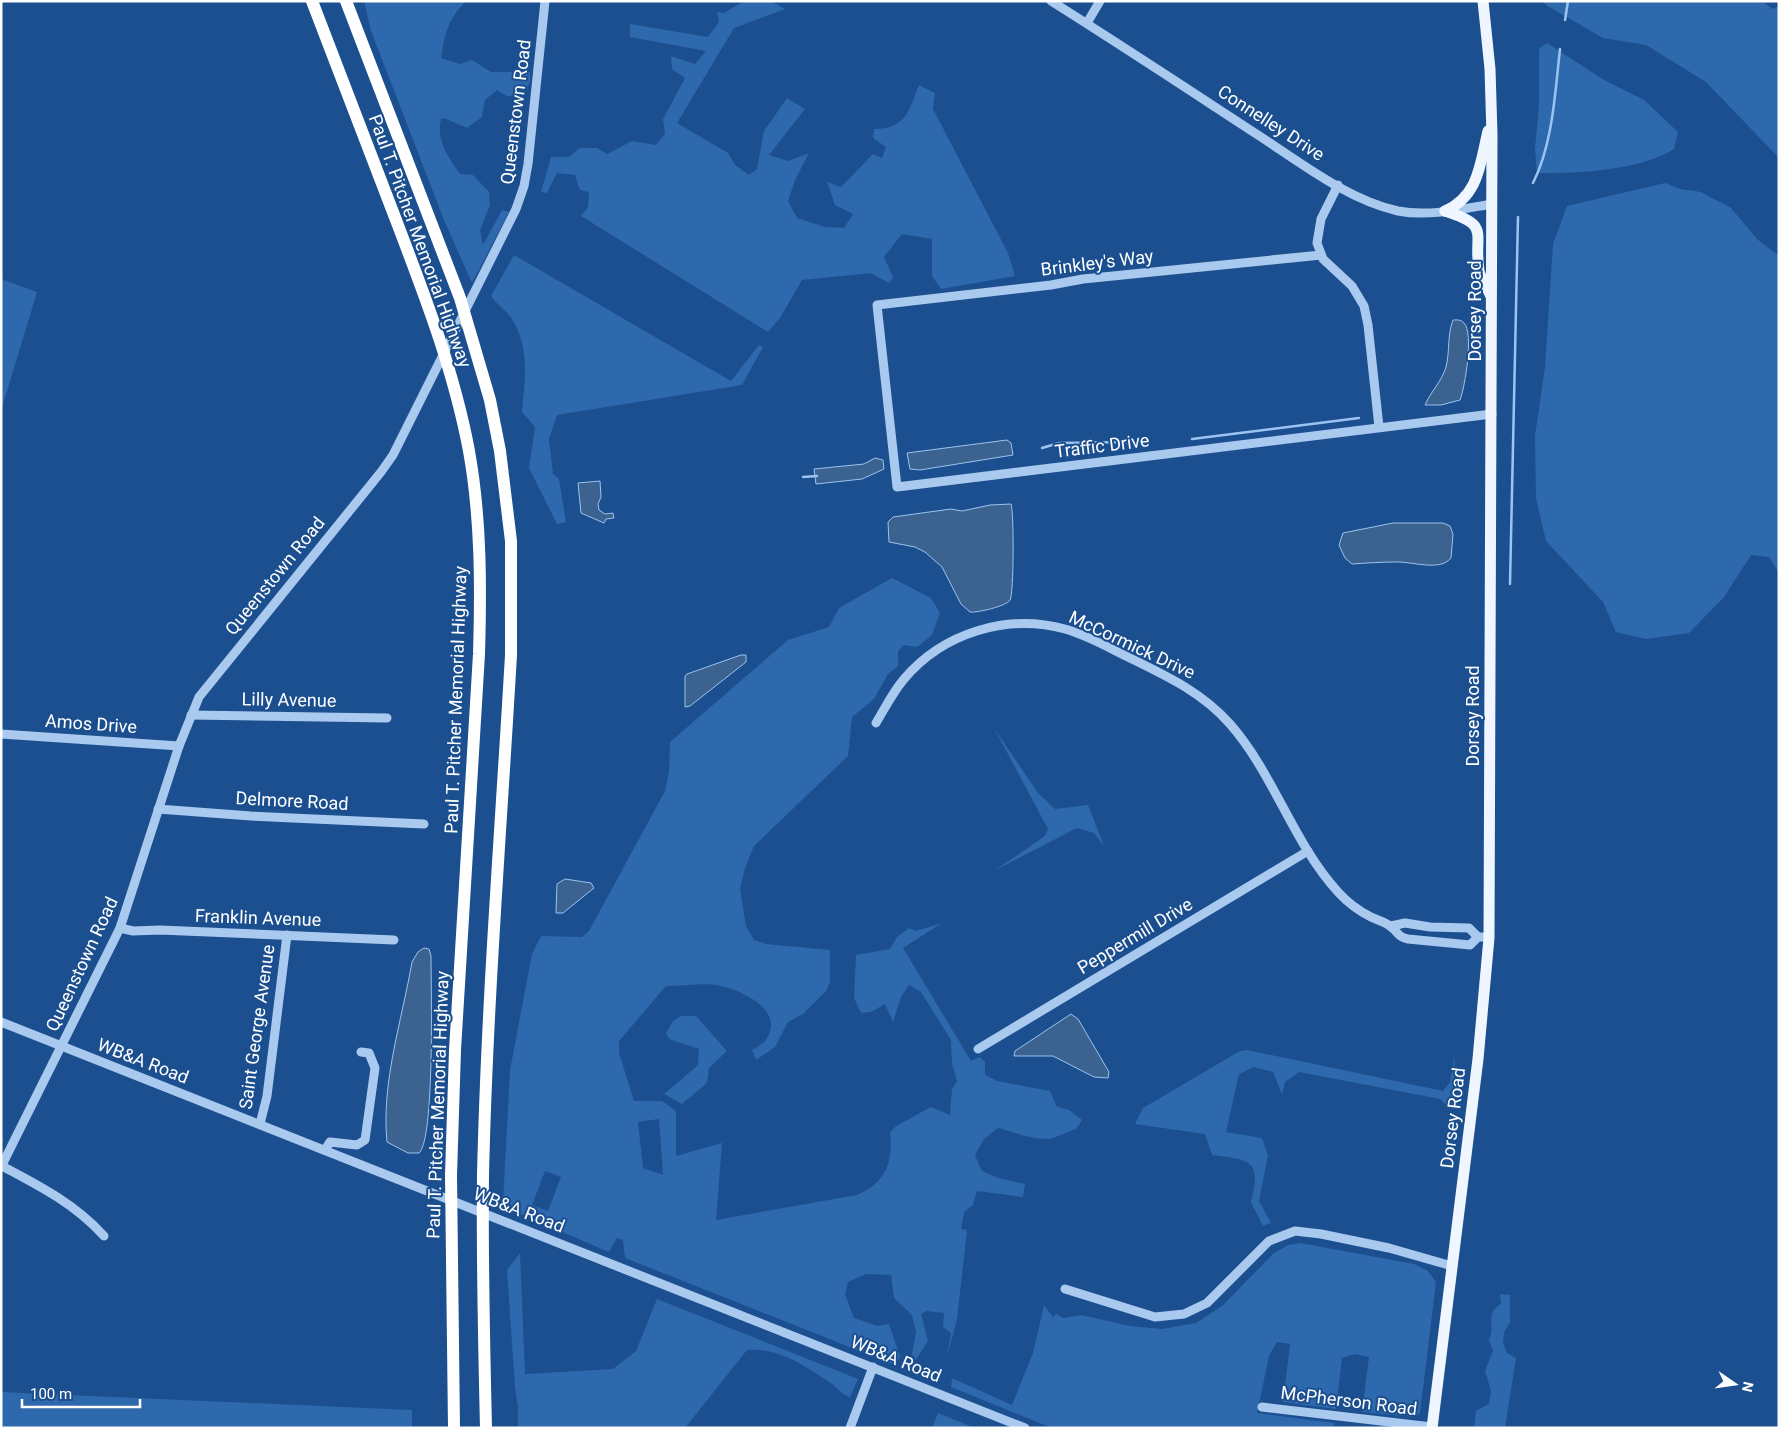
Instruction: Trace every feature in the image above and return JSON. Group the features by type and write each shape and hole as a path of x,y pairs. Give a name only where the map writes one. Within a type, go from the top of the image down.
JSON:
{"highway":[{"name":"Paul T. Pitcher Memorial Highway","path":"312,1 430,309 458,400 476,499 480,595 479,654 456,1050 451,1175 454,1428"},
{"name":"Paul T. Pitcher Memorial Highway","path":"347,1 434,227 478,353 492,409 507,498 512,597 511,655 488,1052 483,1174 486,1428"}],"main road":[{"name":"Dorsey Road","path":"1432,1427 1479,1050 1484,937 1492,414 1492,112 1488,47 1482,1"},
{"path":"1445,211 1463,200 1476,183 1492,112"},
{"path":"1445,211 1465,218 1475,225 1479,240 1479,272 1492,298"}],"street":[{"name":"Queenstown Road","path":"2,1167 60,1046 120,928 179,746 199,697 381,472 402,438 516,209 524,186 545,1"},
{"name":"Connelley Drive","path":"1051,1 1338,185 1367,200 1390,209 1412,212 1445,211 1492,204"},
{"path":"1087,23 1100,1"},
{"path":"1338,185 1318,227 1317,243 1321,255 1352,286 1364,306 1368,325 1379,428"},
{"name":"Brinkley's Way","path":"877,306 1051,286 1083,279 1321,255"},
{"name":"Traffic Drive","path":"877,306 897,487 1492,414"},
{"name":"McCormick Drive","path":"876,723 898,688 915,668 938,650 961,636 988,627 1019,623 1067,629 1180,683 1222,716 1253,756 1324,875 1346,899 1368,916 1391,926 1399,937 1419,942 1470,945 1484,937 1469,928 1430,927 1405,923 1391,926"},
{"name":"Lilly Avenue","path":"191,715 387,718"},
{"name":"Amos Drive","path":"1,734 179,746"},
{"name":"Delmore Road","path":"158,809 424,824"},
{"name":"Peppermill Drive","path":"978,1049 1308,851"},
{"name":"Franklin Avenue","path":"120,928 133,931 394,940"},
{"name":"Saint George Avenue","path":"260,1124 267,1096 287,935"},
{"name":"WB&A Road","path":"1,1022 1025,1428"},
{"path":"325,1150 330,1142 358,1145 365,1140 375,1068 369,1054 361,1052"},
{"path":"2,1167 65,1201 83,1214 104,1236"},
{"path":"1065,1289 1155,1317 1184,1314 1207,1303 1269,1241 1295,1231 1321,1234 1389,1248 1452,1266"},
{"path":"850,1428 873,1367"},
{"name":"McPherson Road","path":"1262,1406 1432,1427"}],"shaded area":[{"path":"364,1 466,1 455,14 448,27 441,58 460,64 472,60 491,72 530,72 530,82 523,95 507,96 497,90 485,100 482,117 467,128 444,118 441,119 440,134 444,148 451,161 460,174 473,175 489,192 490,205 480,230 483,245 502,210 509,212 472,283 444,220 371,31"},
{"path":"744,1 771,1 785,9 734,28 677,123 728,153 735,165 749,175 757,169 764,131 787,98 805,109 769,155 788,161 809,153 795,180 788,201 797,218 825,227 844,228 853,214 835,205 827,182 841,187 873,154 882,158 886,147 873,138 874,129 893,126 900,122 909,110 919,85 935,93 933,109 1008,253 1015,276 941,289 932,276 932,239 902,234 884,257 893,277 889,283 871,273 802,280 780,318 768,332 581,216 588,207 589,192 580,190 575,175 557,173 547,193 541,192 551,157 569,157 580,148 597,148 607,154 632,141 656,145 665,134 663,119 685,78 672,69 671,56 695,64 706,51 630,37 630,24 708,37 719,22 717,12 724,13"},
{"path":"1543,1 1761,1 1773,9 1779,6 1779,158 1706,82 1646,45 1603,38 1546,5"},
{"path":"1547,43 1604,80 1644,100 1678,132 1674,149 1645,162 1627,166 1570,173 1537,173 1535,148 1539,104 1539,49"},
{"path":"1665,183 1680,189 1701,192 1731,208 1757,239 1779,256 1779,573 1769,557 1751,555 1724,597 1689,633 1646,639 1616,632 1603,602 1546,541 1536,498 1535,436 1545,367 1553,244 1567,206"},
{"path":"514,255 731,381 759,345 763,347 742,385 557,415 549,439 553,474 559,479 566,522 557,524 529,468 535,427 522,412 525,364 522,341 512,319 491,296"},
{"path":"1,279 37,292 1,411"},
{"path":"1453,320 1460,320 1464,323 1468,337 1466,373 1460,400 1441,405 1425,405 1446,367"},
{"path":"1007,440 1011,443 1013,455 920,470 910,469 907,453"},
{"path":"875,458 883,460 884,469 862,479 816,484 814,469 864,464"},
{"path":"600,481 601,497 598,504 599,510 605,514 613,513 614,518 606,519 604,523 581,513 578,483"},
{"path":"1011,504 1013,552 1011,594 1008,602 998,607 970,612 961,604 942,567 925,552 915,547 889,542 888,522 893,517 951,509 962,511 990,505"},
{"path":"1393,523 1443,523 1450,526 1453,534 1451,558 1440,564 1425,565 1402,562 1352,564 1345,558 1339,545 1343,533"},
{"path":"892,578 931,598 940,613 932,635 917,647 904,645 898,651 898,666 888,674 874,699 852,717 848,756 754,846 745,868 740,889 746,926 754,940 766,944 830,950 830,982 826,991 803,1014 788,1022 775,1047 756,1060 752,1050 765,1042 771,1028 770,1019 759,1003 740,992 721,986 701,984 666,986 619,1041 619,1053 634,1101 662,1101 676,1111 676,1156 722,1143 716,1220 857,1195 867,1190 881,1178 889,1162 890,1133 896,1126 931,1107 950,1115 952,1089 957,1081 952,1064 951,1040 921,992 909,985 901,997 893,1022 885,1004 871,1012 861,1013 854,998 856,955 890,949 897,937 909,928 916,931 942,923 903,948 971,1061 980,1057 985,1062 985,1075 997,1081 1050,1091 1057,1107 1069,1110 1082,1120 1076,1129 1049,1139 1030,1137 998,1128 984,1139 975,1155 982,1171 998,1178 1025,1184 1023,1197 977,1191 973,1205 964,1212 961,1229 967,1230 957,1319 947,1357 951,1333 943,1327 944,1313 927,1311 921,1314 928,1341 916,1360 912,1354 916,1332 912,1315 894,1298 891,1275 866,1274 848,1282 845,1294 854,1318 877,1326 889,1324 900,1357 895,1365 625,1258 623,1240 617,1238 609,1252 508,1209 503,1202 510,1070 532,954 541,936 582,937 589,931 665,791 669,772 670,742 788,640 829,627 839,608","holes":["659,1119 663,1175 643,1168 638,1122","545,1171 561,1177 548,1211 532,1205"]},
{"path":"741,655 746,655 746,662 690,706 685,707 685,676 687,674"},
{"path":"994,728 1038,793 1055,809 1088,805 1104,846 1094,833 1077,828 994,871 1045,836 1048,829"},
{"path":"565,879 591,883 594,888 563,913 556,913 557,884"},
{"path":"424,948 429,949 431,956 431,1060 428,1121 424,1142 419,1153 408,1153 387,1142 387,1097 412,962 418,952"},
{"path":"1071,1014 1078,1019 1109,1072 1108,1078 1094,1077 1053,1056 1014,1056 1015,1051"},
{"path":"681,1016 696,1016 727,1051 709,1068 707,1083 682,1104 664,1094 698,1065 699,1049 669,1039 666,1033 673,1021"},
{"path":"1247,1050 1443,1091 1450,1082 1455,1055 1452,1106 1447,1106 1440,1099 1299,1072 1285,1082 1282,1095 1273,1072 1254,1067 1239,1074 1226,1132 1262,1138 1268,1156 1259,1201 1271,1223 1263,1226 1251,1202 1255,1177 1254,1170 1250,1164 1236,1158 1212,1155 1205,1134 1135,1124 1143,1108 1240,1051"},
{"path":"1300,1243 1414,1264 1428,1271 1436,1282 1420,1413 1416,1417 1362,1412 1369,1357 1355,1354 1342,1358 1336,1409 1283,1402 1290,1344 1277,1342 1269,1356 1257,1413 1334,1423 1333,1428 1052,1428 951,1387 952,1378 1012,1405 1033,1353 1044,1305 1053,1317 1056,1314 1063,1318 1081,1315 1130,1326 1162,1329 1196,1323 1222,1306 1273,1254 1288,1245"},
{"path":"520,1253 525,1374 613,1369 636,1351 657,1299 858,1379 850,1397 813,1371 792,1360 770,1352 747,1350 685,1428 518,1428 507,1270"},
{"path":"1500,1294 1510,1295 1510,1322 1504,1332 1503,1343 1507,1353 1516,1358 1505,1428 1474,1428 1476,1411 1489,1404 1491,1391 1485,1371 1493,1351 1489,1340 1493,1311 1501,1304"},
{"path":"1,1392 412,1410 412,1428 1,1428"},
{"path":"938,1413 975,1428 932,1428"}],"waterway":[{"path":"1565,20 1568,1"},
{"path":"1533,183 1540,168 1549,135 1555,100 1560,49"},
{"path":"1510,584 1518,217"},
{"path":"1192,439 1359,418"},
{"path":"1042,448 1059,443 1131,442"},
{"path":"803,477 817,476"}]}
